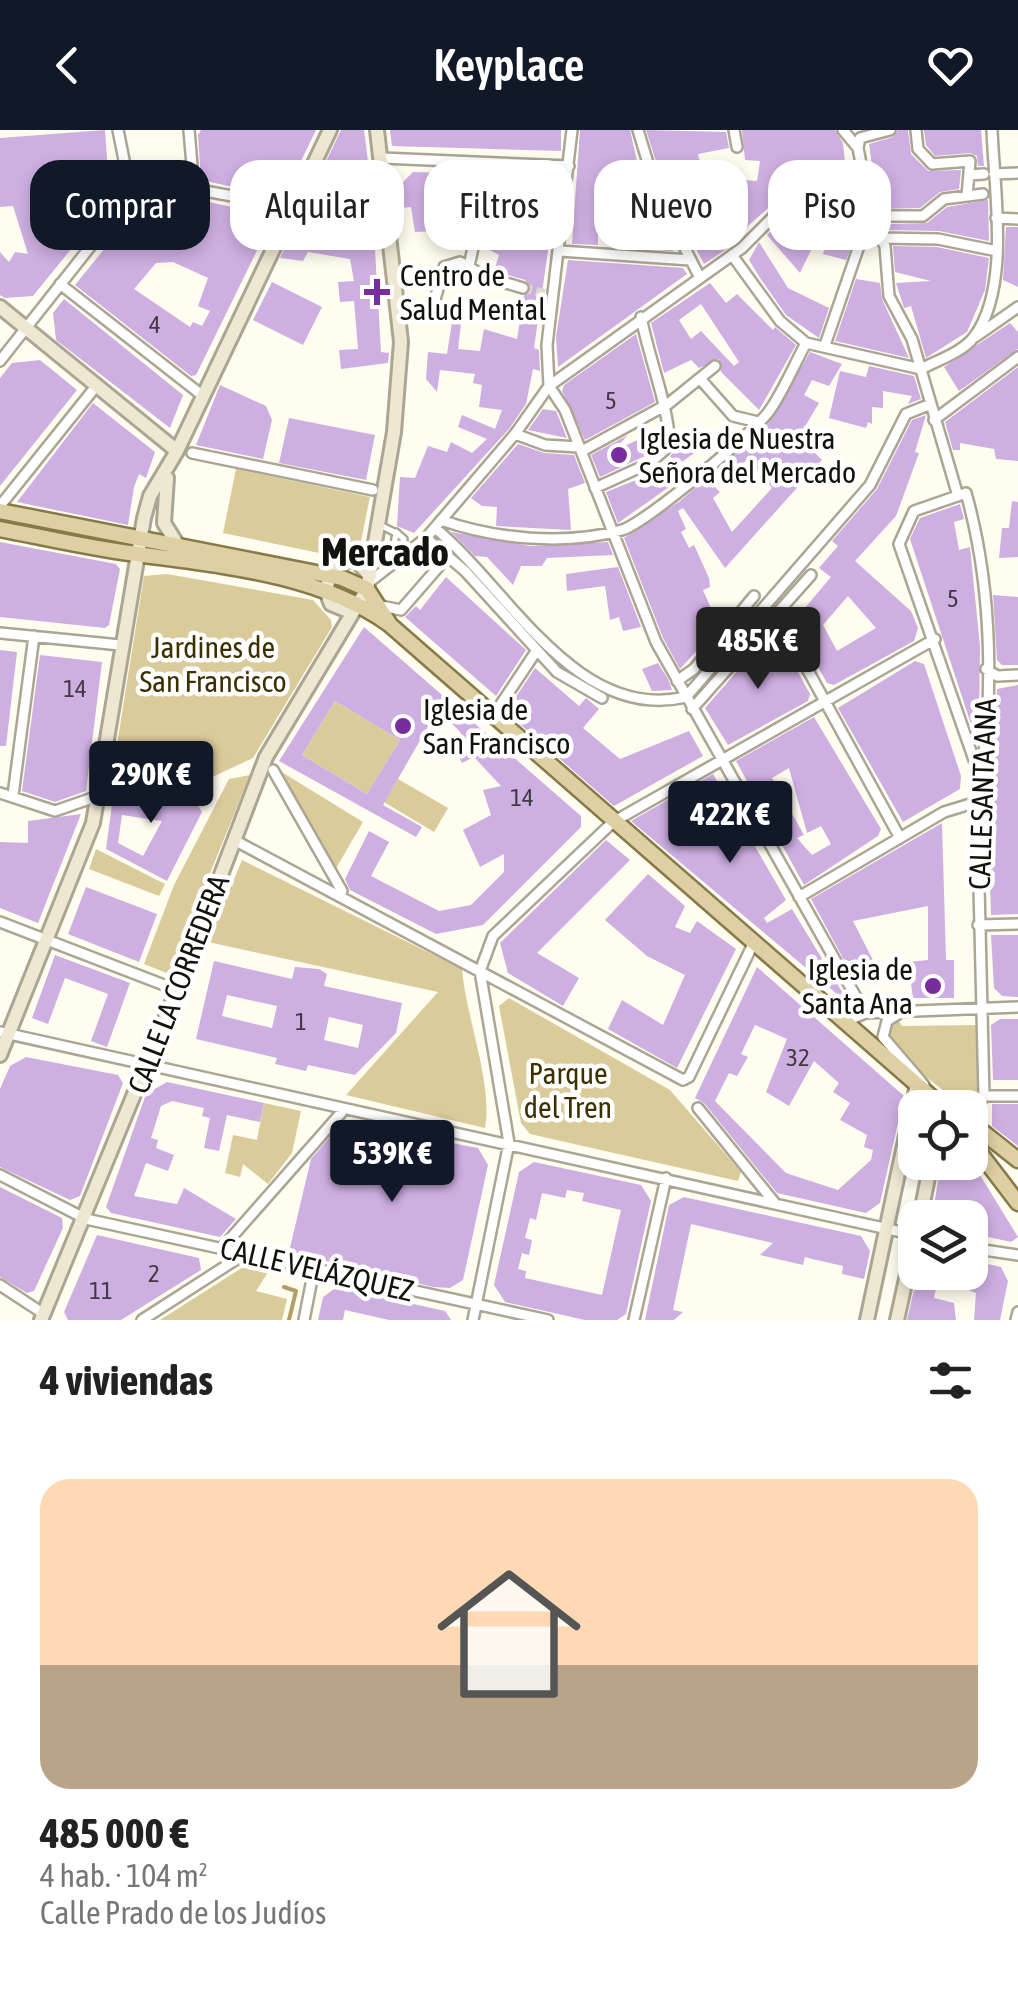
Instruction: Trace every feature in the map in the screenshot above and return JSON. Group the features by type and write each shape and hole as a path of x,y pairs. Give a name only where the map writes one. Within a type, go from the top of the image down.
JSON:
{"main road":[{"path":"315,160 330,130"},
{"path":"377,130 382,158"},
{"path":"0,1055 4,1034 49,941 93,823 120,645 150,496 170,465 272,250"},
{"path":"391,250 401,342 379,491 380,526 366,588 351,610 338,610 328,583 335,566 348,560 361,563 366,588 389,624 925,1090"},
{"path":"0,307 177,450"},
{"path":"170,465 162,501 164,523 175,544 199,564"},
{"path":"0,508 175,544 328,583"},
{"path":"0,529 366,588 389,624"},
{"path":"138,554 154,545 175,544"},
{"name":"CALLE LA CORREDERA","path":"43,1317 177,990 266,757 366,588"},
{"path":"867,1320 918,1084"},
{"path":"988,1122 1018,1160"},
{"path":"988,1164 1018,1203"},
{"path":"897,1320 904,1290"}],"street":[{"path":"118,130 124,160"},
{"path":"188,130 191,160"},
{"path":"570,160 572,130"},
{"path":"638,130 657,193 695,272"},
{"path":"734,130 736,147"},
{"path":"916,130 918,149 932,164 970,161 967,196"},
{"path":"974,338 993,287 997,251 994,191 989,174 992,130"},
{"path":"860,160 860,138 883,131"},
{"path":"844,132 858,148"},
{"path":"382,158 429,160"},
{"path":"968,175 1018,173"},
{"path":"891,216 923,216 938,200 982,194"},
{"path":"996,218 1018,219"},
{"path":"366,588 426,538 515,434 550,386 695,272 732,256 768,222"},
{"path":"891,242 938,239 997,251"},
{"path":"0,360 87,250"},
{"path":"469,266 473,250"},
{"path":"695,272 560,250 548,367 550,386 580,449 646,619 677,681 865,1012"},
{"path":"824,345 858,250"},
{"name":"CALLE SANTA ANA","path":"883,250 889,296 912,339 934,420 982,548 986,731 977,802 978,1010 985,1018 978,1090"},
{"path":"732,256 775,324 806,342 890,365 921,369 1018,307"},
{"path":"431,314 444,267 460,262 486,277 523,288"},
{"path":"60,284 203,396"},
{"path":"595,488 650,463 670,445 668,404 640,318"},
{"path":"438,524 483,535 574,536 613,531 652,513 762,419 806,342"},
{"path":"934,420 1018,357"},
{"path":"515,434 580,449 668,404 702,381 715,366"},
{"path":"702,381 732,416 762,419"},
{"path":"0,508 97,385"},
{"path":"438,524 568,666 638,702 686,696 870,485 906,414 932,404"},
{"path":"192,453 379,491"},
{"path":"962,494 914,511 899,544 981,780"},
{"path":"426,538 448,556 557,672 602,698"},
{"path":"381,606 401,610 448,556"},
{"path":"692,710 812,574"},
{"path":"677,681 694,669 754,596"},
{"path":"777,614 900,838"},
{"path":"0,632 120,645"},
{"path":"13,794 34,636"},
{"path":"473,1320 509,1142 480,971 493,936 613,822 935,639"},
{"path":"493,716 537,650"},
{"path":"986,670 997,676 1018,675"},
{"path":"967,735 986,731"},
{"path":"273,770 342,891"},
{"path":"0,794 13,794 26,804 55,810 98,796"},
{"path":"799,897 944,812 977,802"},
{"path":"234,840 683,1080 689,1076 754,942"},
{"path":"0,922 177,990"},
{"path":"978,925 1018,924"},
{"path":"845,1022 865,1012 1018,1007"},
{"path":"904,1012 887,1021 883,1038 929,1090"},
{"path":"4,1034 509,1142 898,1232"},
{"path":"988,1104 1018,1096"},
{"path":"698,1108 774,1202"},
{"path":"223,1247 340,1114"},
{"name":"CALLE VELÁZQUEZ","path":"0,1176 86,1218 548,1320"},
{"path":"634,1320 666,1178"},
{"path":"988,1251 1014,1256 1018,1266"},
{"path":"142,1320 246,1253"},
{"path":"304,1320 314,1269"},
{"path":"0,1285 43,1317"},
{"path":"1016,1320 1018,1312"}],"lane":[{"path":"380,526 404,540 402,560"},
{"path":"390,569 395,532"},
{"path":"461,1144 466,1134"}],"green space":[{"path":"236,469 370,497 361,541 324,554 223,533"},
{"name":"Jardines de San Francisco","path":"167,574 313,600 331,620 332,627 253,758 193,786 112,776 144,576"},
{"path":"335,701 400,740 367,794 302,755"},
{"path":"280,771 363,822 335,870"},
{"path":"250,775 169,974 144,964 174,885 229,779"},
{"path":"398,779 448,808 434,832 384,802"},
{"path":"96,849 165,884 159,896 89,869"},
{"path":"242,860 462,969 485,1091 485,1128 346,1095 438,992 208,942"},
{"name":"Parque del Tren","path":"509,998 670,1090 741,1172 738,1181 530,1134 521,1123 499,1006"},
{"path":"899,1021 902,1026 980,1025 981,1090 943,1090 892,1050 887,1030"},
{"path":"264,1103 301,1111 292,1153 268,1184 243,1164 240,1177 225,1173 233,1135 257,1140"},
{"path":"248,1264 270,1269 256,1291 287,1299 282,1320 160,1320"}],"building":[{"path":"105,130 107,160 30,160 30,250 70,250 33,296 0,295 0,252 9,262 15,252 28,254 13,206 0,207 0,138"},
{"path":"201,130 316,130 302,160 230,160 230,186 210,182 210,160 200,160"},
{"path":"341,130 364,130 368,160 327,160"},
{"path":"390,130 561,130 561,151 392,146"},
{"path":"580,130 630,130 637,160 594,160 594,245 574,244"},
{"path":"646,130 726,132 729,148 698,154 699,160 656,160"},
{"path":"742,130 835,130 843,143 845,160 768,160 768,208 749,225 748,180 757,181 760,161 745,160"},
{"path":"898,130 908,130 911,154 928,171 961,170 959,189 940,192 920,208 891,209 891,160 871,160 869,144 893,137"},
{"path":"924,130 981,130 984,166 978,166 977,156 970,153 935,156 926,145"},
{"path":"413,172 424,172 424,232 415,232 411,207 404,208 404,181"},
{"path":"988,200 989,241 939,231 891,230 891,224 927,223 947,207"},
{"path":"210,202 230,206 230,250 257,250 196,375 191,376 75,285 103,250 210,250","holes":["173,262 208,278 198,306 210,311 202,326 193,322 190,327 134,289 156,263"]},
{"path":"1006,227 1018,227 1018,287 1003,280"},
{"path":"759,242 788,288 829,308 819,338 786,315 760,278 749,260"},
{"path":"893,246 937,247 989,258 985,290 967,332 926,358 911,306 904,308 896,283 931,281 895,272"},
{"path":"284,250 375,250 381,352 389,353 388,363 341,369 339,350 358,349 354,301 340,302 338,282 354,281 350,259 308,252 303,261 280,258"},
{"path":"490,250 548,250 534,348 539,350 540,371 533,369 526,404 509,429 414,533 397,526 400,477 415,478 428,446 447,452 451,442 472,453 487,439 458,427 462,415 495,429 502,410 479,407 482,385 473,383 475,374 440,370 437,392 426,379 428,352 447,354 452,322 461,324 458,349 480,351 484,329 517,339 524,296 531,287 525,280 494,271 499,255"},
{"path":"697,250 725,250 704,264"},
{"path":"780,250 811,250 800,273"},
{"path":"824,250 850,250 846,260 823,254"},
{"path":"568,260 683,268 687,274 558,367 556,337"},
{"path":"856,279 880,283 882,299 909,358 835,341"},
{"path":"272,282 322,307 303,345 253,320"},
{"path":"710,283 726,303 737,294 773,330 775,327 796,345 759,410 721,372 719,359 699,368 691,360 664,373 651,323","holes":["701,304 739,362 734,366 701,331 691,339 679,320"]},
{"path":"64,299 183,395 170,428 56,340 53,313"},
{"path":"1010,323 1018,332 1018,349 959,391 944,367"},
{"path":"636,334 655,402 585,440 562,391 564,385"},
{"path":"810,352 842,364 829,386 812,380 804,395 819,403 804,428 816,443 811,449 822,460 725,568 683,508 678,511 686,529 681,532 689,548 694,545 709,578 710,587 703,590 719,626 680,669 663,638 624,538 680,501 766,427","holes":["748,459 772,488 732,532 713,498 720,492 715,487"]},
{"path":"40,360 77,390 0,486 0,378 12,363"},
{"path":"869,366 914,376 921,399 908,404 912,396 883,391 883,408 872,407 872,424 868,422 866,428 829,418 840,371 866,377"},
{"path":"1018,367 1018,461 996,459 994,449 960,443 960,450 953,450 945,422"},
{"path":"220,385 266,406 272,420 263,459 196,445"},
{"path":"93,403 155,452 146,478 139,474 134,487 128,525 17,502"},
{"path":"543,409 556,411 567,438 528,430"},
{"path":"926,415 915,452 919,453 896,516 855,561 911,611 918,628 914,641 834,685 827,683 793,622 831,577 819,568 838,546 832,541 877,489 912,420","holes":["848,596 876,628 837,651 823,625"]},
{"path":"289,418 375,435 366,480 279,463"},
{"name":"Iglesia de Nuestra Señora del Mercado","path":"652,433 657,444 645,456 600,477 591,455 628,435 612,452"},
{"path":"690,436 699,450 680,463 689,473 618,523 606,492 676,464 670,456"},
{"path":"518,444 544,453 574,455 585,483 568,489 571,530 496,526 497,507 482,506 471,498"},
{"path":"1012,501 1018,502 1018,557 999,558 1002,528 1009,528"},
{"path":"960,504 964,519 954,522 959,550 970,547 980,646 979,723 971,724 910,539 920,518"},
{"path":"451,532 530,546 608,542 613,555 547,558 542,566 521,566 513,585 487,557 475,556"},
{"path":"0,542 116,564 120,569 109,625 105,628 0,617"},
{"path":"618,567 641,627 623,631 619,617 610,620 605,586 567,591 566,574"},
{"path":"446,577 526,650 496,696 405,617 416,606 420,610"},
{"path":"993,595 1018,597 1018,665 1002,665 997,660"},
{"path":"364,627 581,816 581,827 483,925 436,934 350,890 345,879 369,831 389,842 371,876 439,911 471,905 504,872 504,854 480,867 463,830 491,815 483,790 501,786 474,757 462,763 453,746 461,733 438,709 383,805 422,827 416,837 279,761","holes":["335,701 400,740 367,794 302,755"]},
{"path":"774,629 810,694 808,701 728,745 705,708"},
{"path":"0,650 17,652 6,746 0,746"},
{"path":"40,655 102,662 86,791 55,802 22,791"},
{"path":"915,661 924,664 961,776 960,789 903,822 838,708"},
{"path":"658,663 672,690 652,691 642,669"},
{"path":"535,668 579,706 586,698 599,709 583,728 620,759 689,731 703,756 614,806 506,712"},
{"path":"1018,685 1018,914 991,915 988,814 997,689"},
{"path":"814,717 881,829 878,836 804,885 736,761","holes":["789,768 807,833 821,826 831,844 812,855 797,838 804,835 772,778"]},
{"path":"713,774 786,900 764,918 767,923 792,909 850,1005 631,821"},
{"path":"115,782 190,792 202,812 167,881 106,849","holes":["122,815 162,821 143,856 118,843"]},
{"path":"81,814 38,923 0,908 0,842 28,843 28,821"},
{"path":"942,823 946,960 954,960 954,998 913,998 908,962 928,960 928,906 853,921 880,974 866,982 845,962 811,899"},
{"path":"606,840 630,860 537,953 579,978 563,1006 508,973 500,943"},
{"path":"648,874 685,906 675,927 690,933 697,921 736,949 677,1068 608,1029 622,1000 663,1025 685,975 647,956 605,920"},
{"path":"86,887 157,914 139,962 68,934"},
{"path":"991,935 1018,935 1018,997 1002,996 994,988"},
{"path":"55,955 130,983 107,1047 91,1041 108,994 65,978 48,1024 32,1018"},
{"path":"214,961 292,979 295,967 319,969 327,974 324,986 402,1003 396,1033 355,1075 308,1065 306,1071 275,1064 277,1058 196,1039","holes":["227,995 277,1006 272,1028 222,1016","329,1017 363,1025 358,1048 324,1040"]},
{"path":"757,967 898,1091 898,1123 880,1203 866,1213 777,1193 704,1103 695,1098","holes":["755,1025 787,1039 766,1092 789,1106 814,1061 839,1083 833,1092 850,1103 840,1120 867,1135 864,1147 873,1150 871,1160 838,1190 786,1173 715,1101 729,1073 737,1076 748,1057 741,1054"]},
{"path":"1000,1019 1018,1019 1018,1080 993,1080 991,1025"},
{"path":"26,1057 118,1075 123,1083 80,1196 70,1200 0,1167 0,1089 10,1066"},
{"path":"167,1082 264,1103 260,1122 227,1115 219,1151 204,1148 210,1118 202,1116 204,1108 172,1101 161,1106 151,1138 158,1140 156,1148 174,1155 168,1171 146,1163 134,1196 177,1204 184,1188 236,1219 220,1237 111,1213 106,1207 146,1094"},
{"path":"992,1104 1018,1104 1018,1146 992,1126"},
{"path":"357,1125 478,1148 488,1165 463,1280 450,1288 433,1287 289,1252 311,1159 337,1129"},
{"path":"534,1162 641,1185 651,1201 626,1314 617,1320 585,1320 505,1302 494,1285 519,1172","holes":["567,1190 584,1193 582,1201 621,1210 602,1295 525,1278 526,1271 518,1269 522,1253 529,1255 532,1240 525,1238 530,1218 536,1220 542,1193 565,1198"]},
{"path":"938,1180 983,1180 1018,1237 1011,1242 988,1237 988,1200 935,1200"},
{"path":"0,1187 62,1218 63,1228 34,1291 27,1293 0,1277"},
{"path":"684,1197 861,1236 870,1251 864,1279 842,1274 843,1266 805,1257 803,1265 760,1255 773,1243 691,1224 673,1310 683,1312 674,1320 645,1320 669,1205"},
{"path":"97,1235 199,1258 201,1270 121,1320 68,1320 64,1312"},
{"path":"988,1264 1001,1267 1008,1281 1000,1320 974,1320 976,1293 968,1290 988,1290"},
{"path":"337,1287 445,1311 451,1320 389,1320 345,1310 343,1320 318,1320 323,1297"},
{"path":"914,1290 936,1290 934,1298 954,1303 956,1320 907,1320"}],"waterway":[{"path":"284,1287 296,1291 289,1320"}],"tunnel":[{"path":"523,288 554,296"}],"place":[{"name":"Centro de Salud Mental","path":"377,292"},
{"name":"Iglesia de Nuestra Señora del Mercado","path":"619,455"},
{"name":"Iglesia de San Francisco","path":"403,726"},
{"name":"Iglesia de Santa Ana","path":"933,986"}],"district":[{"name":"Mercado","path":"385,551"}]}
